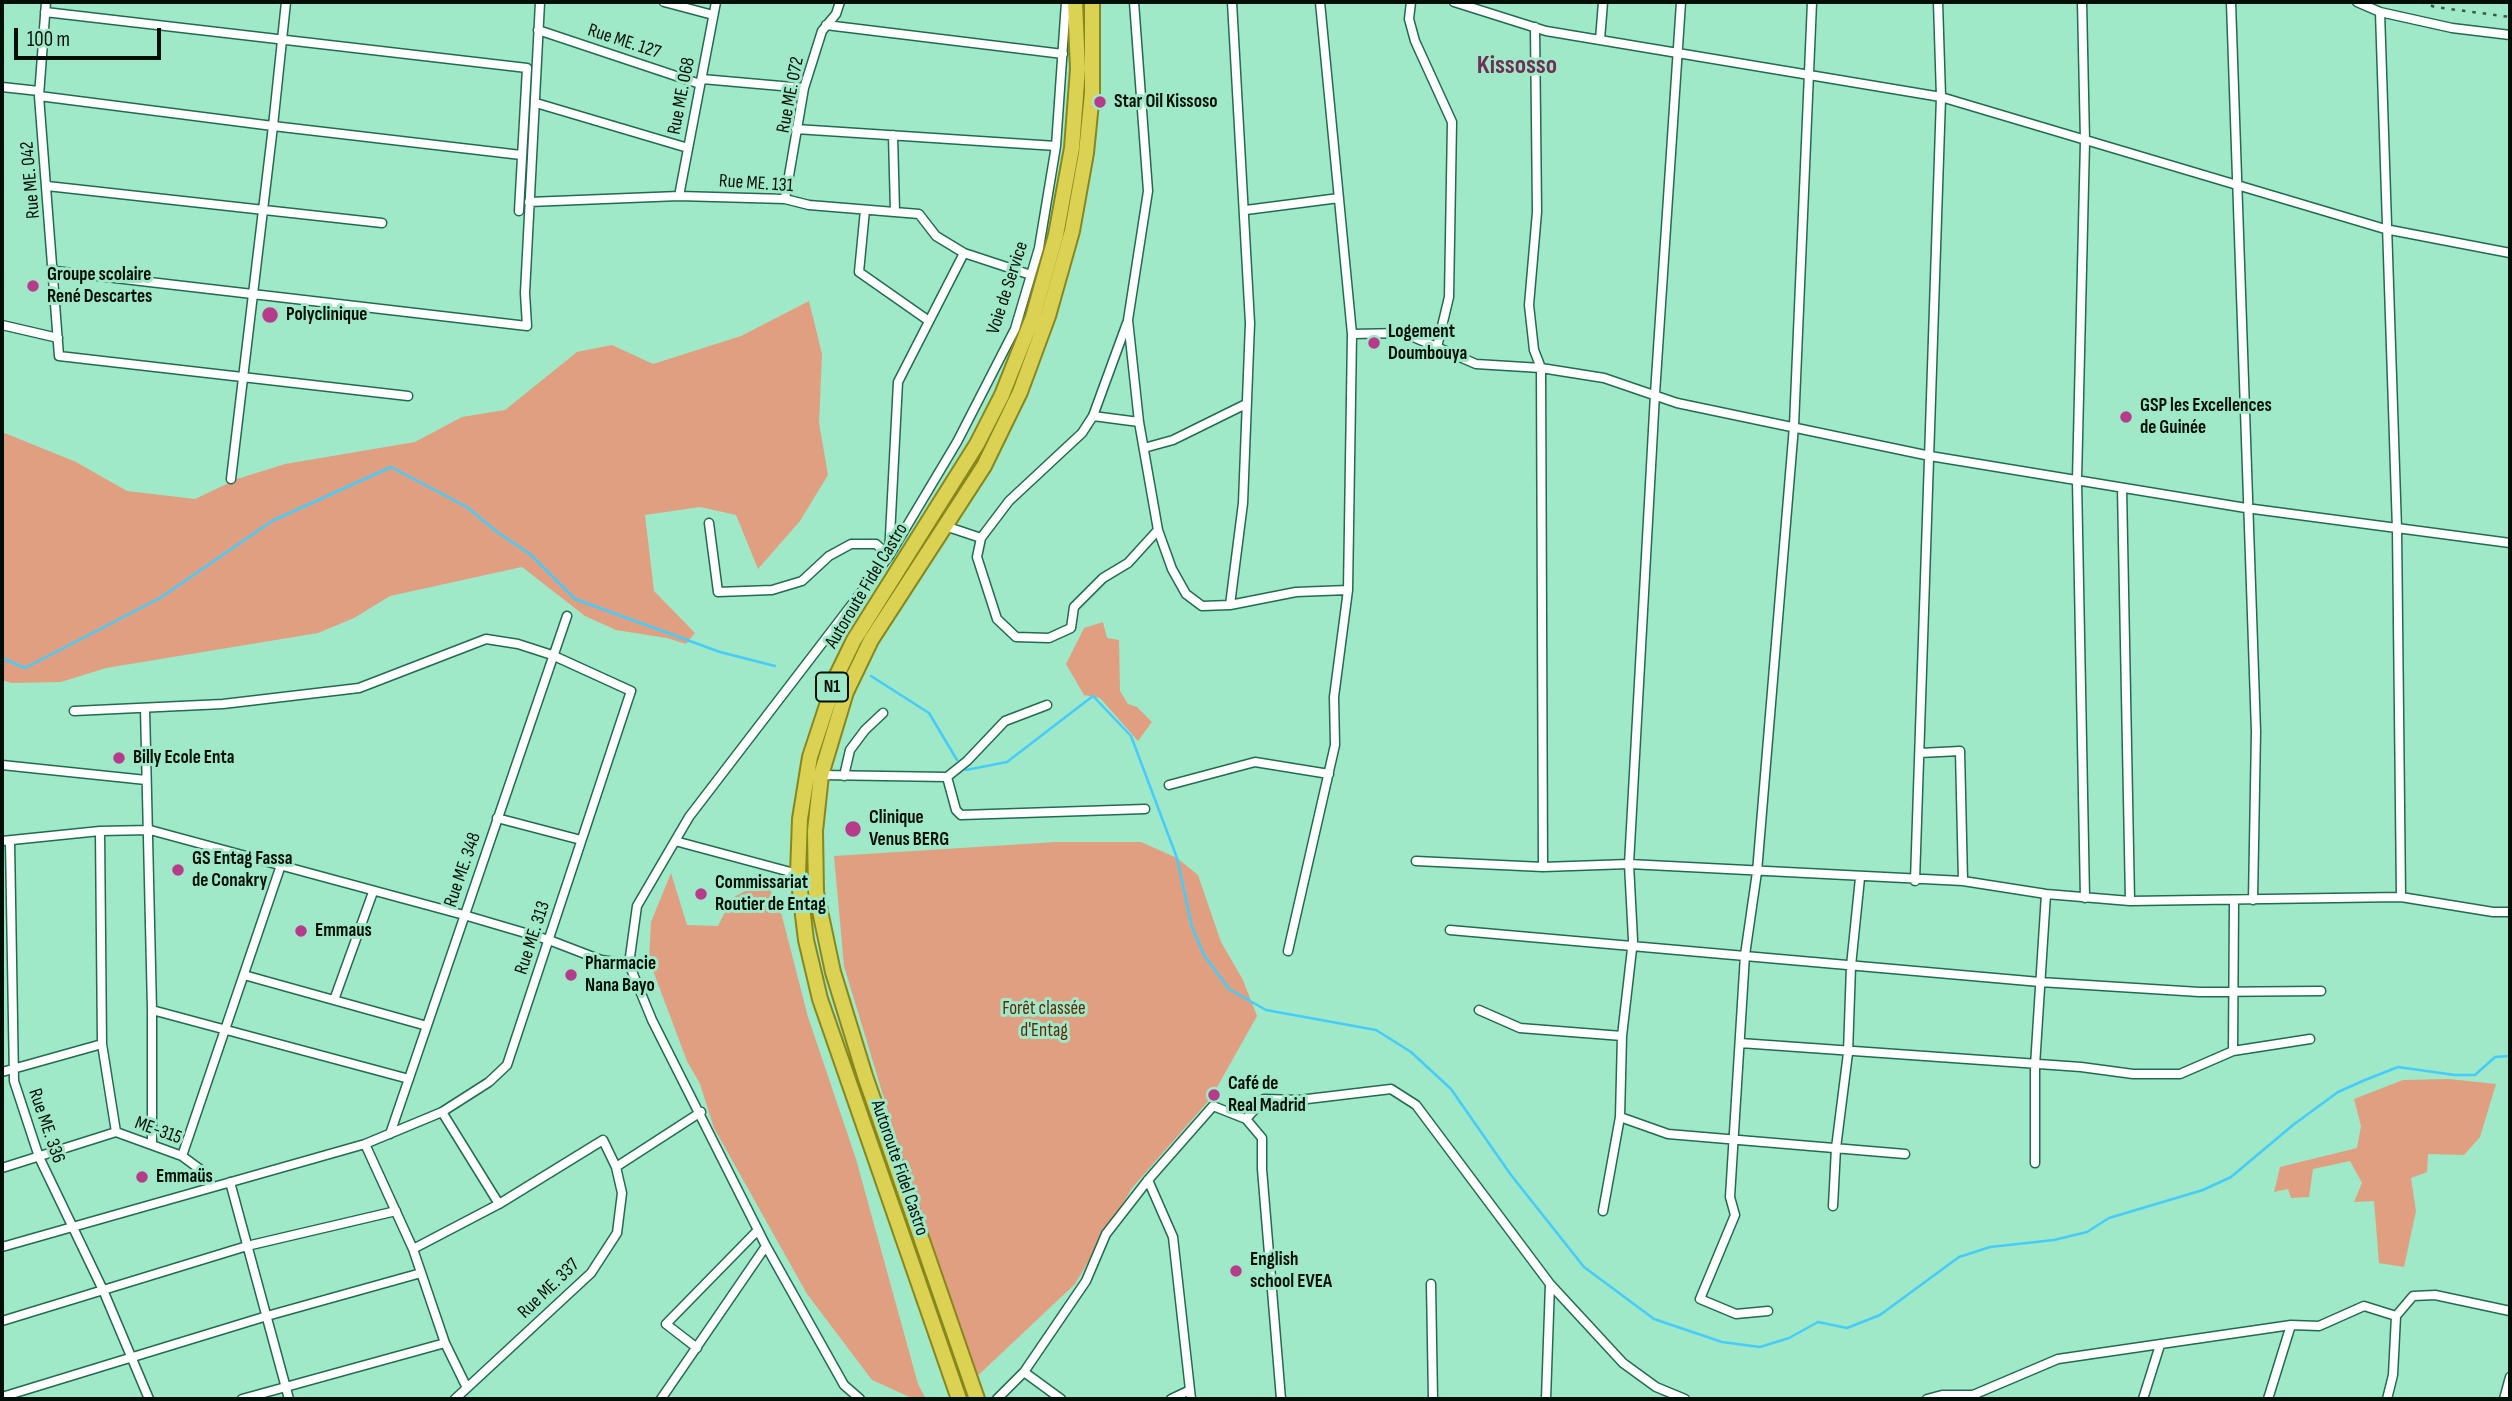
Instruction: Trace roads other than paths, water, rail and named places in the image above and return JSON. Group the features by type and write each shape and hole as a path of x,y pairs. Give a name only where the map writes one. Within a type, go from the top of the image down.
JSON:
{"highway":[{"name":"Autoroute Fidel Castro","path":"959,1399 820,999 806,940 798,874 800,819 810,757 823,709 853,640 977,444 996,407 1033,317 1045,280 1072,148 1078,69 1076,2"},
{"name":"Autoroute Fidel Castro","path":"977,1399 864,1076 830,960 816,892 815,831 821,775 846,692 871,640 984,466 1020,392 1061,277 1086,153 1092,93 1092,2"}],"street":[{"name":"Rue ME. 042","path":"46,2 39,93 55,271 59,356 243,377"},
{"path":"231,479 286,2"},
{"path":"55,271 527,326 529,202 540,2"},
{"path":"664,2 713,15"},
{"name":"Rue ME. 068","path":"680,196 716,2"},
{"name":"Rue ME. 072","path":"785,199 797,144 796,129 804,88 822,31 840,2"},
{"name":"Voie de Service","path":"628,964 637,906 689,817 889,556 957,442 1015,329 1031,275 1056,146 1066,2"},
{"path":"1134,2 1148,191 1128,320 1093,416 1082,433 1009,501 981,538 977,557 997,619 1016,637 1049,638 1071,628 1074,607 1103,578 1128,563 1158,530"},
{"path":"1230,605 1243,503 1250,323 1246,210 1232,2"},
{"path":"1288,951 1335,745 1335,697 1348,590 1352,334 1320,2"},
{"path":"1411,2 1409,19 1415,41 1452,122 1449,297 1437,347"},
{"path":"1454,2 1478,5 1535,27 1600,40 1941,97 2385,229 2510,253"},
{"path":"1600,40 1603,2"},
{"path":"1603,1211 1620,1117 1622,1036 1632,948 1629,864 1654,394 1681,2"},
{"path":"1768,1311 1736,1314 1700,1299 1735,1216 1730,1197 1745,955 1757,872 1794,426 1812,2"},
{"path":"1915,881 1941,97 1938,2"},
{"path":"2082,2 2085,141 2077,480 2085,898"},
{"path":"2231,2 2246,508 2256,731 2253,900"},
{"path":"2357,2 2380,12 2452,28 2510,35"},
{"path":"45,12 527,68 519,211"},
{"path":"2380,12 2385,229 2398,529 2401,897"},
{"path":"827,25 1063,54"},
{"path":"1535,27 1538,212 1529,305 1534,349 1541,368 1543,867"},
{"name":"Rue ME. 127","path":"538,30 701,81 804,88"},
{"path":"2,87 273,126 522,155"},
{"path":"536,103 688,148"},
{"path":"796,129 1056,146"},
{"path":"893,135 895,212"},
{"path":"47,186 382,223"},
{"name":"Rue ME. 131","path":"529,202 680,196 785,199 808,205 919,214 936,236 964,253 1031,275"},
{"path":"1246,210 1339,198"},
{"path":"865,210 859,272 929,321"},
{"path":"889,556 898,382 964,253"},
{"path":"1128,320 1139,422 1158,530 1172,569 1186,594 1202,606 1230,605 1296,592 1348,590"},
{"path":"2,325 58,338"},
{"path":"1352,334 1404,334 1476,364 1541,368 1604,378 1677,404 1930,456 2246,508 2510,543"},
{"path":"243,377 408,396"},
{"path":"1144,448 1173,440 1246,404"},
{"path":"1093,416 1139,422"},
{"path":"2122,488 2130,901"},
{"path":"709,523 718,592 772,590 802,581 829,556 851,544 876,544 901,566"},
{"path":"945,526 981,538"},
{"name":"Rue ME. 348","path":"390,1134 567,616"},
{"path":"74,711 223,704 359,688 486,639 518,644 552,655"},
{"name":"Rue ME. 313","path":"2,1247 365,1144 442,1112 489,1082 507,1065 631,691 552,655"},
{"path":"821,775 881,773 947,777 967,761 1005,721 1047,705"},
{"path":"145,708 150,831 152,1144"},
{"path":"844,776 850,750 865,730 883,713"},
{"path":"1920,753 1960,751 1963,881"},
{"path":"1169,785 1255,762 1329,774"},
{"path":"2,765 146,780"},
{"path":"947,777 956,810 961,815 1145,809"},
{"path":"497,818 582,841"},
{"path":"100,831 102,1044 116,1132"},
{"path":"6,841 100,831 150,831 280,868 464,915 550,940 601,960 628,964 652,1020 701,1112 766,1246 844,1385 860,1399"},
{"name":"Rue ME. 336","path":"6,841 14,1081 39,1157 70,1227 103,1290 149,1399"},
{"path":"675,841 798,874"},
{"path":"1416,860 1543,867 1629,864 1915,881 1963,881 2046,894 2130,901 2234,902 2401,897 2493,912 2510,912"},
{"path":"182,1156 280,868"},
{"path":"1833,1206 1836,1148 1849,1053 1851,966 1860,878"},
{"path":"334,1000 373,892"},
{"path":"2035,1163 2035,1066 2046,894"},
{"path":"2232,1051 2234,902"},
{"path":"1450,930 2040,982 2233,992 2321,991"},
{"path":"244,975 427,1026"},
{"path":"152,1010 409,1079"},
{"path":"1479,1010 1520,1028 1622,1036"},
{"path":"1740,1043 1849,1053 2081,1067 2133,1074 2180,1074 2232,1051 2310,1039"},
{"path":"2,1072 102,1044"},
{"path":"1246,1119 1264,1100 1299,1100 1391,1089 1416,1105 1550,1284 1623,1363 1656,1387 1685,1399"},
{"path":"997,1399 1024,1372 1086,1281 1106,1234 1148,1180 1213,1105 1246,1119 1262,1138 1262,1169 1281,1399"},
{"path":"413,1248 499,1204 442,1112"},
{"path":"616,1167 701,1112"},
{"path":"1620,1117 1668,1134 1905,1154"},
{"name":"ME-315","path":"2,1168 116,1132 182,1156 201,1170 213,1187"},
{"name":"Rue ME. 337","path":"455,1399 591,1273 617,1233 622,1193 616,1167 603,1140 499,1204"},
{"path":"365,1144 413,1248 445,1343 467,1388"},
{"path":"1148,1180 1173,1237 1191,1395 1171,1399"},
{"path":"230,1182 289,1399"},
{"path":"2,1321 247,1246 396,1211"},
{"path":"697,1348 666,1324 758,1230"},
{"path":"661,1399 766,1246"},
{"path":"2,1397 267,1316 421,1273"},
{"path":"1431,1284 1433,1399"},
{"path":"1546,1399 1550,1284"},
{"path":"2387,1399 2393,1375 2396,1316 2413,1296 2435,1295 2510,1311"},
{"path":"1927,1399 1942,1395 1973,1397 2058,1359 2291,1325 2319,1325 2364,1306 2396,1316"},
{"path":"2268,1399 2291,1325"},
{"path":"242,1399 445,1343"},
{"path":"2143,1399 2160,1345"},
{"path":"1024,1372 1060,1399"},
{"path":"2504,1399 2510,1377"}],"waterway":[{"path":"2,658 25,668 160,598 272,521 391,467 467,507 530,554 575,599 720,652 775,666"},
{"path":"871,676 929,713 957,760"},
{"path":"966,770 1007,762 1093,696 1131,736 1177,858 1192,927 1204,955 1229,989 1266,1010 1376,1030 1411,1052 1451,1089 1511,1175 1584,1267 1654,1319 1722,1342 1760,1347 1789,1338 1818,1322 1847,1328 1880,1315 1959,1257 1990,1247 2054,1240 2087,1232 2109,1218 2203,1190 2231,1177 2293,1125 2338,1092 2365,1080 2398,1067 2475,1075 2495,1057 2510,1056"}],"railway":[{"path":"2421,2 2435,7 2510,17"}],"place":[{"name":"Star Oil Kissoso","path":"1100,102"},
{"name":"Groupe scolaire René Descartes","path":"33,286"},
{"name":"Polyclinique","path":"270,315"},
{"name":"Logement Doumbouya","path":"1374,343"},
{"name":"GSP les Excellences de Guinée","path":"2126,417"},
{"name":"Billy Ecole Enta","path":"119,758"},
{"name":"Clinique Venus BERG","path":"853,829"},
{"name":"GS Entag Fassa de Conakry","path":"178,870"},
{"name":"Commissariat Routier de Entag","path":"701,894"},
{"name":"Emmaus","path":"301,931"},
{"name":"Pharmacie Nana Bayo","path":"571,975"},
{"name":"Café de Real Madrid","path":"1214,1095"},
{"name":"Emmaüs","path":"142,1177"},
{"name":"English school EVEA","path":"1236,1271"}],"district":[{"name":"Kissosso","path":"1517,66"}],"park label":[{"name":"Forêt classée d'Entag","path":"1044,1020"}]}
